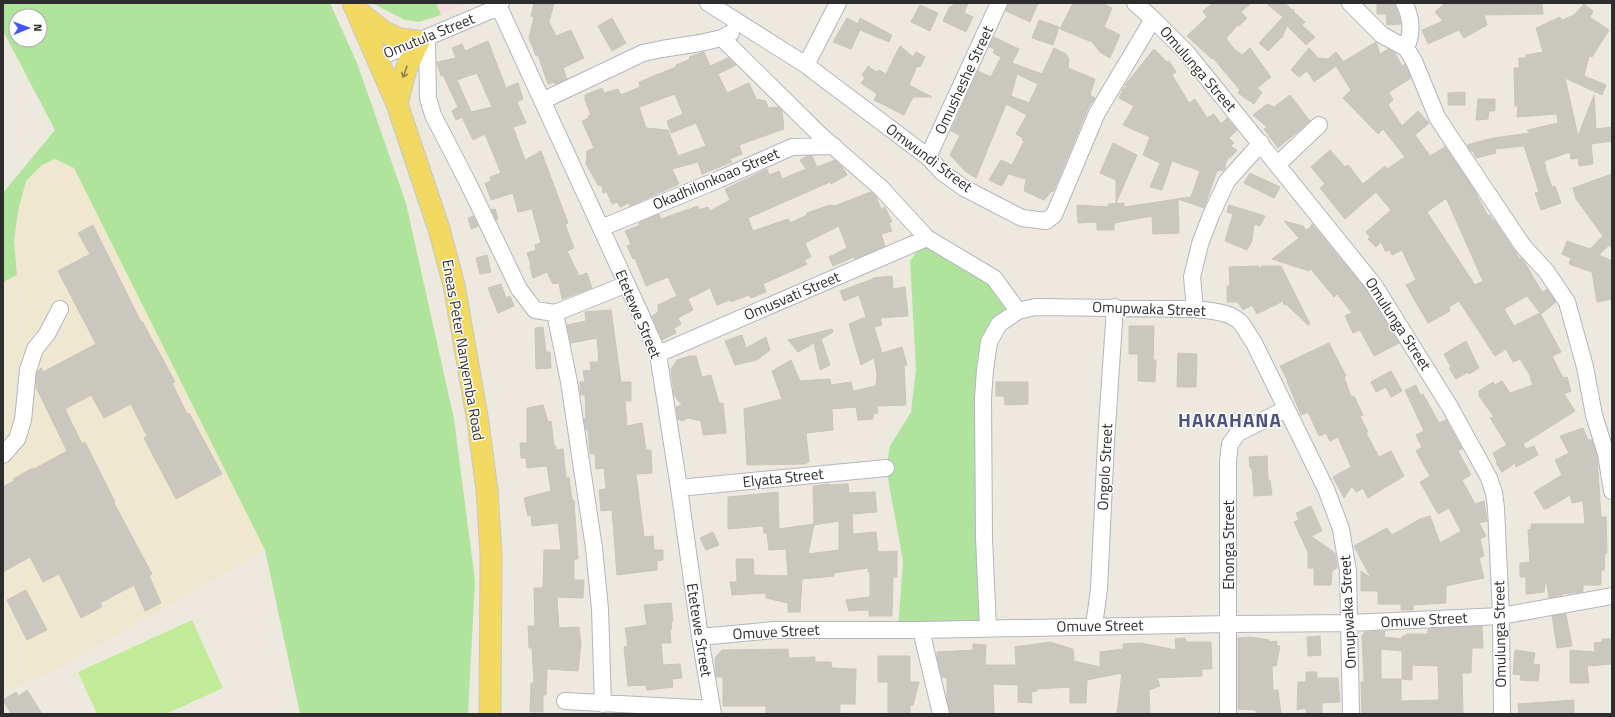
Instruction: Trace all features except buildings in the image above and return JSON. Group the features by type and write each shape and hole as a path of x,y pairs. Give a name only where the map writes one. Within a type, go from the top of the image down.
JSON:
{"main road":[{"path":"356,7 384,32 399,39 423,40 406,69 397,104"},
{"name":"Eneas Peter Nanyemba Road","path":"356,7 397,104 439,229 454,285 478,422 487,490 491,554 490,714"}],"street":[{"name":"Omwundi Street","path":"708,3 806,65 928,157 943,172 964,188 1022,218 1046,221 1054,215 1097,113 1153,18"},
{"path":"806,65 838,3"},
{"name":"Omusheshe Street","path":"928,157 999,3"},
{"name":"Omulunga Street","path":"1135,3 1153,18 1187,53 1374,285 1450,407 1489,478 1494,493 1496,508 1501,616 1502,714"},
{"path":"1350,3 1382,35 1406,48 1414,61 1437,117 1523,246 1546,272 1567,302 1585,367 1594,415 1606,454 1612,491"},
{"path":"1404,3 1411,20 1411,38 1406,48"},
{"name":"Omutula Street","path":"378,58 423,40 500,5"},
{"name":"Etetewe Street","path":"500,5 542,101 658,354 712,712"},
{"path":"542,101 643,54 722,38 734,32 741,24"},
{"path":"722,38 808,123 881,188 927,238 994,278 1018,311"},
{"path":"423,40 428,98 432,115 468,183 519,289 535,310 555,313 627,284"},
{"path":"1278,164 1319,124"},
{"path":"1194,309 1192,277 1200,244 1211,215 1227,181 1261,143"},
{"name":"Okadhilonkoao Street","path":"601,228 720,179 792,147 834,146"},
{"name":"Omusvati Street","path":"658,354 927,238"},
{"name":"Omupwaka Street","path":"988,628 984,531 983,398 989,342 999,324 1018,311 1035,307 1194,309 1223,313 1241,323 1254,343 1326,489 1341,529 1348,571 1351,714"},
{"name":"Ongolo Street","path":"1094,626 1099,589 1106,442 1115,307"},
{"path":"3,455 18,440 23,420 28,370 35,349 48,334 60,309"},
{"path":"555,313 569,382 594,548 600,609 603,704"},
{"name":"Ehonga Street","path":"1228,714 1228,461 1230,444 1238,432 1286,409"},
{"name":"Elyata Street","path":"679,488 886,468"},
{"name":"Omuve Street","path":"700,637 774,630 921,630 1350,623 1501,616 1612,596"},
{"path":"921,630 941,714"},
{"path":"565,701 586,708 603,704 712,712"}],"shaded area":[{"path":"372,3 469,3 419,22 405,20"},
{"path":"55,159 74,168 265,550 52,672 3,691 3,282 17,275 14,241 18,211 26,181 42,165"}],"green space":[{"path":"3,3 330,3 357,63 406,203 454,419 475,581 468,714 300,714 265,550 74,168 55,159 42,165 26,181 18,211 14,241 17,275 3,282 3,193 55,130 12,48 48,48 48,8 8,8 8,41 3,31"},
{"path":"372,3 436,3 441,15 419,22 405,20"},
{"path":"927,238 961,257 1018,311 989,342 988,628 898,629 903,561 886,468 890,446 911,412 916,369 910,261"},
{"path":"192,620 223,688 166,714 97,714 78,672"}],"district":[{"name":"HAKAHANA","path":"1230,420"}]}
